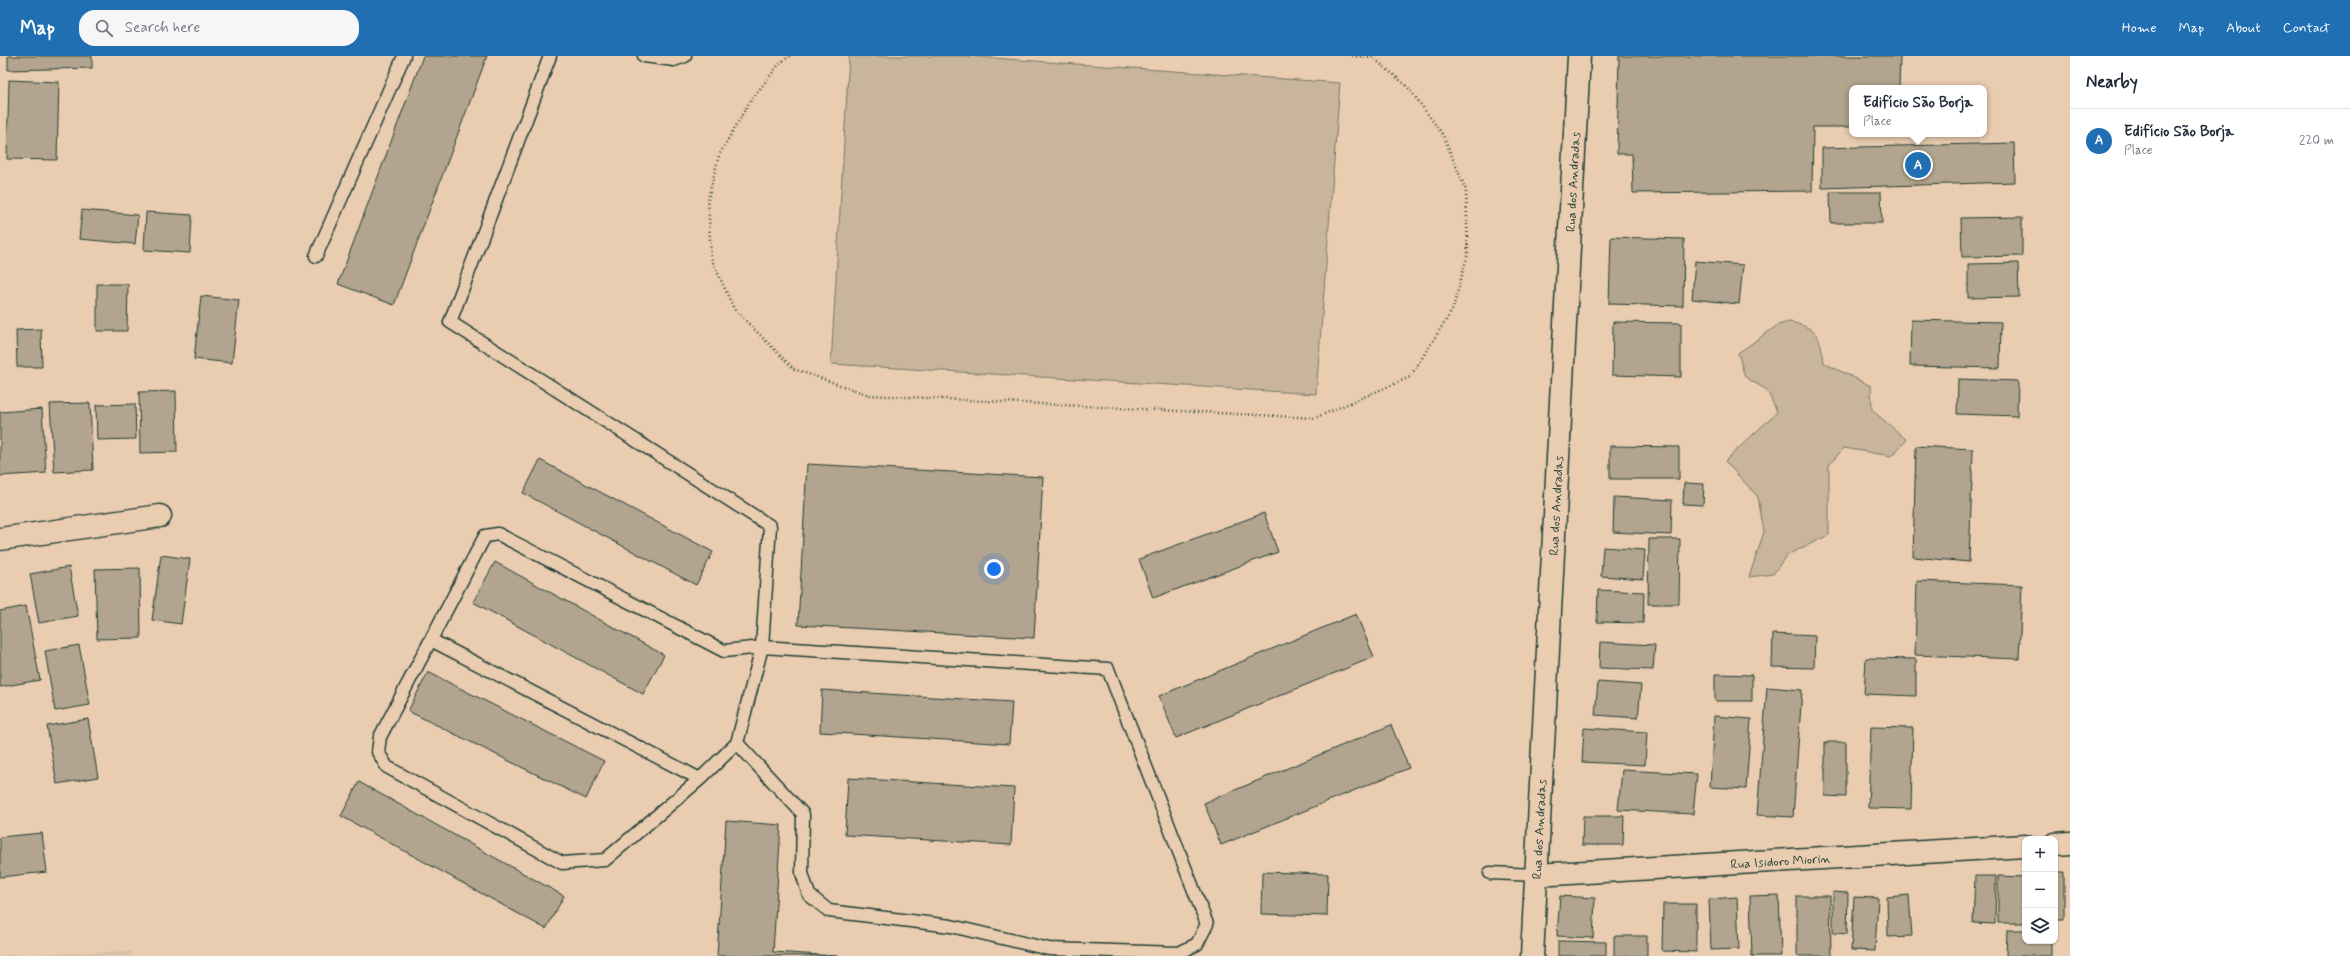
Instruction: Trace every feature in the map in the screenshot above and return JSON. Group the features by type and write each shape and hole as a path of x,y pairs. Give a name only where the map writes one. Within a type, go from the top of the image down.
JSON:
{"street":[{"name":"Rua dos Andradas","path":"1532,956 1579,56"},
{"path":"0,539 160,516"},
{"path":"2058,844 2070,843"},
{"name":"Rua Isidoro Miorin","path":"1536,876 2022,846"}],"lane":[{"path":"316,256 404,56"},
{"path":"550,56 450,322 770,526 762,648 737,743 700,779 605,860 562,863 386,767 378,752 380,737 485,536 498,534 724,651 762,648 1108,669 1207,924 1197,944 1179,953 1049,949 951,926 829,911 810,895 802,873 803,814 737,743"},
{"path":"644,56 674,60 685,56"},
{"path":"431,640 700,779"},
{"path":"1490,873 1536,876"}],"path":[{"path":"790,56 780,63 749,103 719,154 708,199 712,258 734,309 794,369 869,395 1315,418 1410,377 1453,309 1468,253 1466,190 1443,135 1407,86 1372,57 1352,56"}],"shaded area":[{"path":"849,56 965,56 1340,83 1316,394 831,364"},
{"path":"1789,322 1812,330 1819,340 1824,363 1871,386 1872,410 1907,440 1891,456 1844,448 1829,465 1829,535 1787,555 1773,574 1749,577 1764,532 1758,497 1725,461 1777,412 1767,390 1745,377 1738,353 1778,325"},
{"path":"132,951 131,956 0,956 0,955"}],"building":[{"path":"8,56 92,56 92,68 8,70"},
{"path":"423,56 487,56 394,305 338,284"},
{"path":"1619,56 1900,56 1899,85 1849,85 1849,127 1813,127 1812,191 1633,193 1632,154 1617,154"},
{"path":"9,80 59,82 57,160 7,159"},
{"path":"2014,143 2015,182 1822,188 1822,148"},
{"path":"1830,192 1881,192 1882,223 1831,223"},
{"path":"82,210 138,215 135,244 79,239"},
{"path":"146,212 192,215 190,253 144,250"},
{"path":"2022,217 2022,256 1962,257 1961,218"},
{"path":"1611,237 1684,239 1683,306 1609,304"},
{"path":"1695,261 1743,265 1739,304 1692,299"},
{"path":"2018,263 2019,297 1968,298 1968,264"},
{"path":"97,284 128,284 127,331 97,331"},
{"path":"201,296 239,300 232,363 194,359"},
{"path":"1911,320 2001,322 2000,368 1910,366"},
{"path":"1613,322 1681,323 1681,377 1612,375"},
{"path":"41,329 42,367 17,367 16,330"},
{"path":"1958,379 2018,381 2017,416 1957,414"},
{"path":"176,391 177,452 140,453 139,392"},
{"path":"90,403 93,470 54,472 50,404"},
{"path":"135,404 136,439 97,440 96,405"},
{"path":"42,409 46,473 0,476 0,412"},
{"path":"1610,446 1679,447 1679,479 1610,479"},
{"path":"1916,446 1973,449 1969,562 1913,557"},
{"path":"540,460 713,552 696,585 523,493"},
{"path":"807,464 1043,477 1034,638 798,625"},
{"path":"1684,483 1704,484 1703,505 1683,504"},
{"path":"1614,497 1672,500 1671,535 1613,532"},
{"path":"1264,513 1278,552 1153,598 1139,559"},
{"path":"1649,539 1680,539 1679,604 1648,604"},
{"path":"1603,547 1645,550 1643,579 1601,576"},
{"path":"161,555 190,559 181,624 152,620"},
{"path":"495,562 664,655 643,694 473,602"},
{"path":"69,567 78,616 39,623 30,574"},
{"path":"140,568 141,638 97,639 95,569"},
{"path":"1917,581 2022,585 2019,659 1915,655"},
{"path":"1598,590 1644,592 1643,623 1597,622"},
{"path":"26,606 40,680 0,687 0,611"},
{"path":"1356,614 1374,657 1176,738 1159,696"},
{"path":"1773,634 1815,636 1814,668 1772,667"},
{"path":"1600,642 1655,645 1653,670 1599,668"},
{"path":"79,645 90,705 55,711 45,651"},
{"path":"1866,658 1916,659 1916,696 1864,694"},
{"path":"428,672 604,761 586,799 408,711"},
{"path":"1715,674 1752,675 1752,701 1715,701"},
{"path":"1598,682 1641,685 1638,718 1595,715"},
{"path":"1767,687 1802,690 1793,817 1757,815"},
{"path":"822,690 1012,702 1009,744 820,732"},
{"path":"1714,716 1751,719 1746,789 1710,787"},
{"path":"88,719 98,777 57,784 47,726"},
{"path":"1391,725 1409,768 1221,845 1204,803"},
{"path":"1871,727 1913,728 1911,809 1868,808"},
{"path":"1584,728 1647,732 1645,765 1582,762"},
{"path":"1825,742 1846,742 1846,797 1825,796"},
{"path":"1622,770 1697,774 1693,814 1618,810"},
{"path":"848,778 1014,788 1011,845 845,835"},
{"path":"359,782 564,896 546,929 341,816"},
{"path":"1583,816 1624,816 1623,845 1582,845"},
{"path":"726,821 781,825 773,952 837,956 717,956"},
{"path":"42,833 47,872 0,877 0,837"},
{"path":"1262,872 1328,874 1327,916 1261,914"},
{"path":"2058,872 2064,872 2064,919 2058,919"},
{"path":"1975,876 1996,876 1995,924 1973,923"},
{"path":"1998,876 2022,877 2022,923 1998,923"},
{"path":"1833,892 1848,893 1847,934 1833,933"},
{"path":"1779,895 1781,956 1752,956 1750,896"},
{"path":"1909,895 1912,936 1888,937 1887,897"},
{"path":"1560,896 1595,898 1593,938 1557,936"},
{"path":"1797,896 1830,896 1831,956 1797,956"},
{"path":"1737,897 1739,949 1711,950 1709,899"},
{"path":"1854,897 1878,898 1875,951 1851,950"},
{"path":"1663,904 1696,904 1696,952 1662,951"},
{"path":"2007,930 2022,930 2022,944 2051,944 2051,956 2006,956"},
{"path":"1614,936 1647,936 1647,956 1614,956"},
{"path":"1558,941 1606,942 1606,956 1558,956"}],"place":[{"name":"Edifício São Borja","path":"1918,165"}]}
